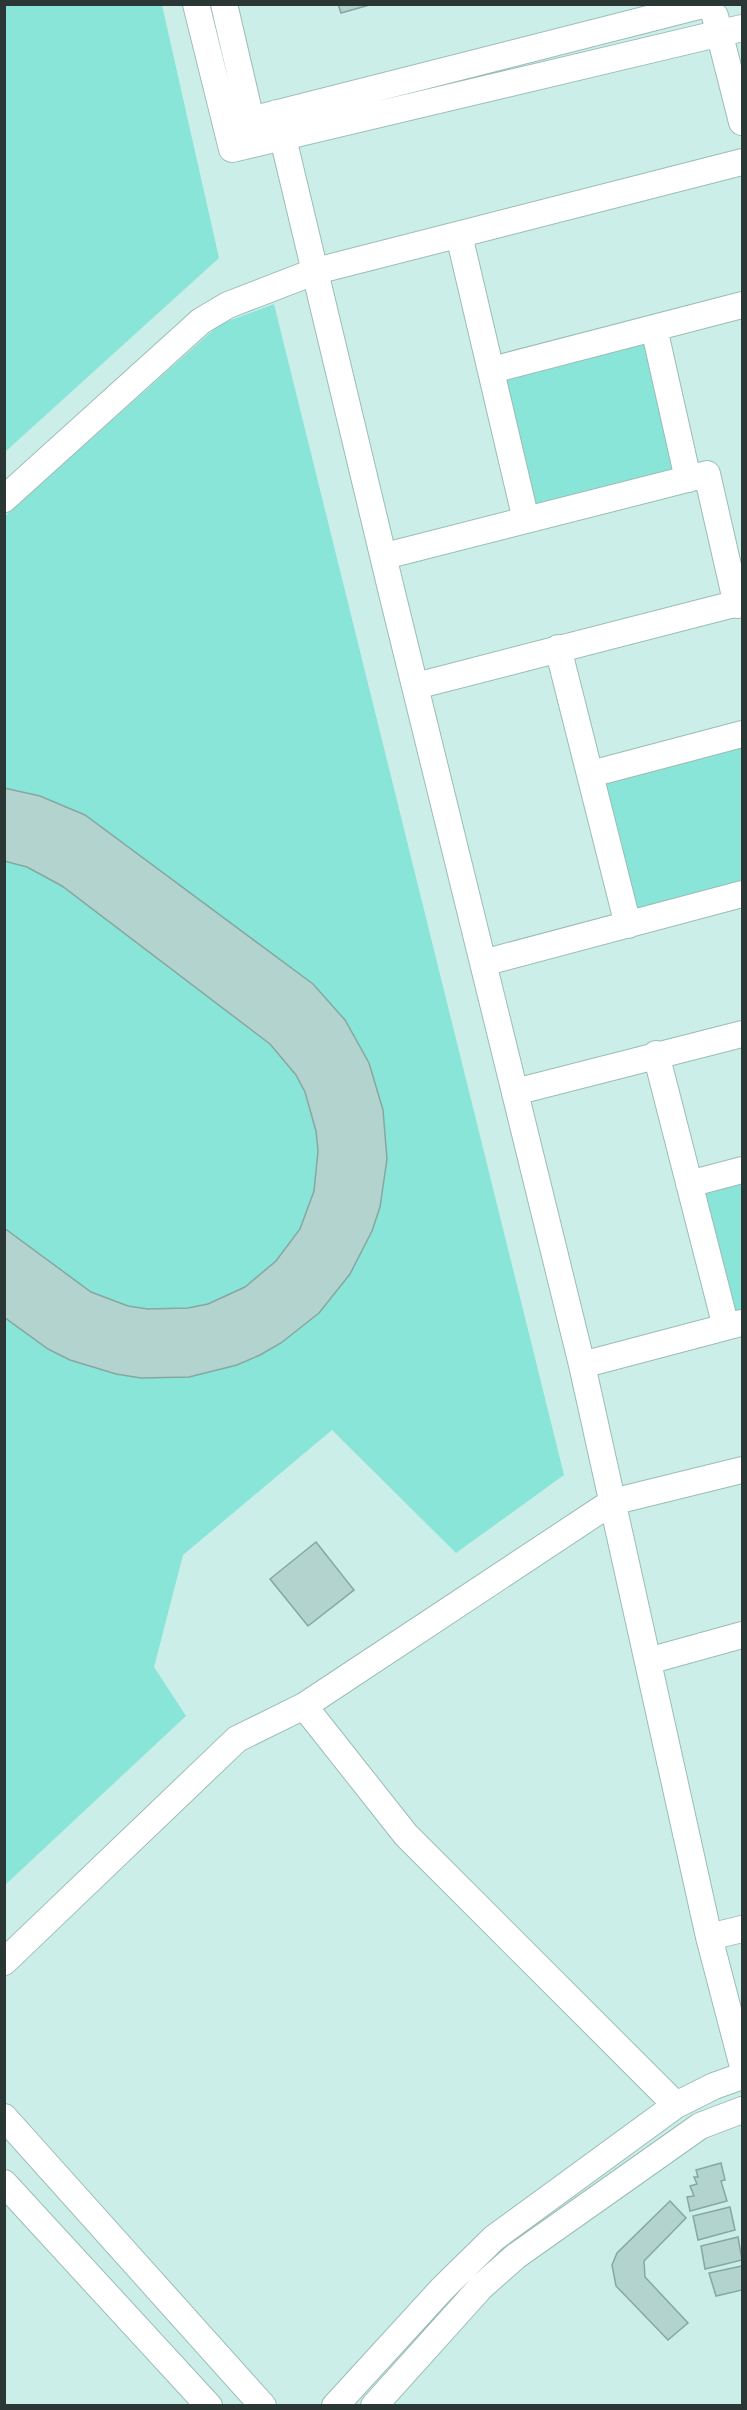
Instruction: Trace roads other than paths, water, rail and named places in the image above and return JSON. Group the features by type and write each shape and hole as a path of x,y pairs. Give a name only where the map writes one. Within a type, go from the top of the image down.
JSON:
{"street":[{"path":"196,4 232,149 254,131 731,31"},
{"path":"224,4 254,131"},
{"path":"280,125 707,4"},
{"path":"712,4 731,31 742,122"},
{"path":"280,125 582,1365 709,1937 742,2063"},
{"path":"4,499 201,321 228,305 316,271 742,162"},
{"path":"459,235 526,520"},
{"path":"492,370 742,305"},
{"path":"654,328 688,479"},
{"path":"384,556 707,474 740,604 558,648 416,686"},
{"path":"558,648 628,925"},
{"path":"591,774 742,734"},
{"path":"483,963 742,894"},
{"path":"514,1092 656,1054 742,1034"},
{"path":"582,1365 734,1324 689,1184 656,1054"},
{"path":"689,1184 742,1170"},
{"path":"4,1962 237,1739 304,1706 612,1502 742,1470"},
{"path":"648,1661 742,1635"},
{"path":"304,1706 406,1835 676,2105"},
{"path":"709,1937 742,1929"},
{"path":"334,2406 462,2268 494,2238 676,2105 714,2086 742,2076"},
{"path":"374,2406 481,2288 516,2256 700,2126 742,2110"},
{"path":"4,2117 263,2406"},
{"path":"4,2183 209,2406"},
{"path":"462,2268 481,2288"}]}
